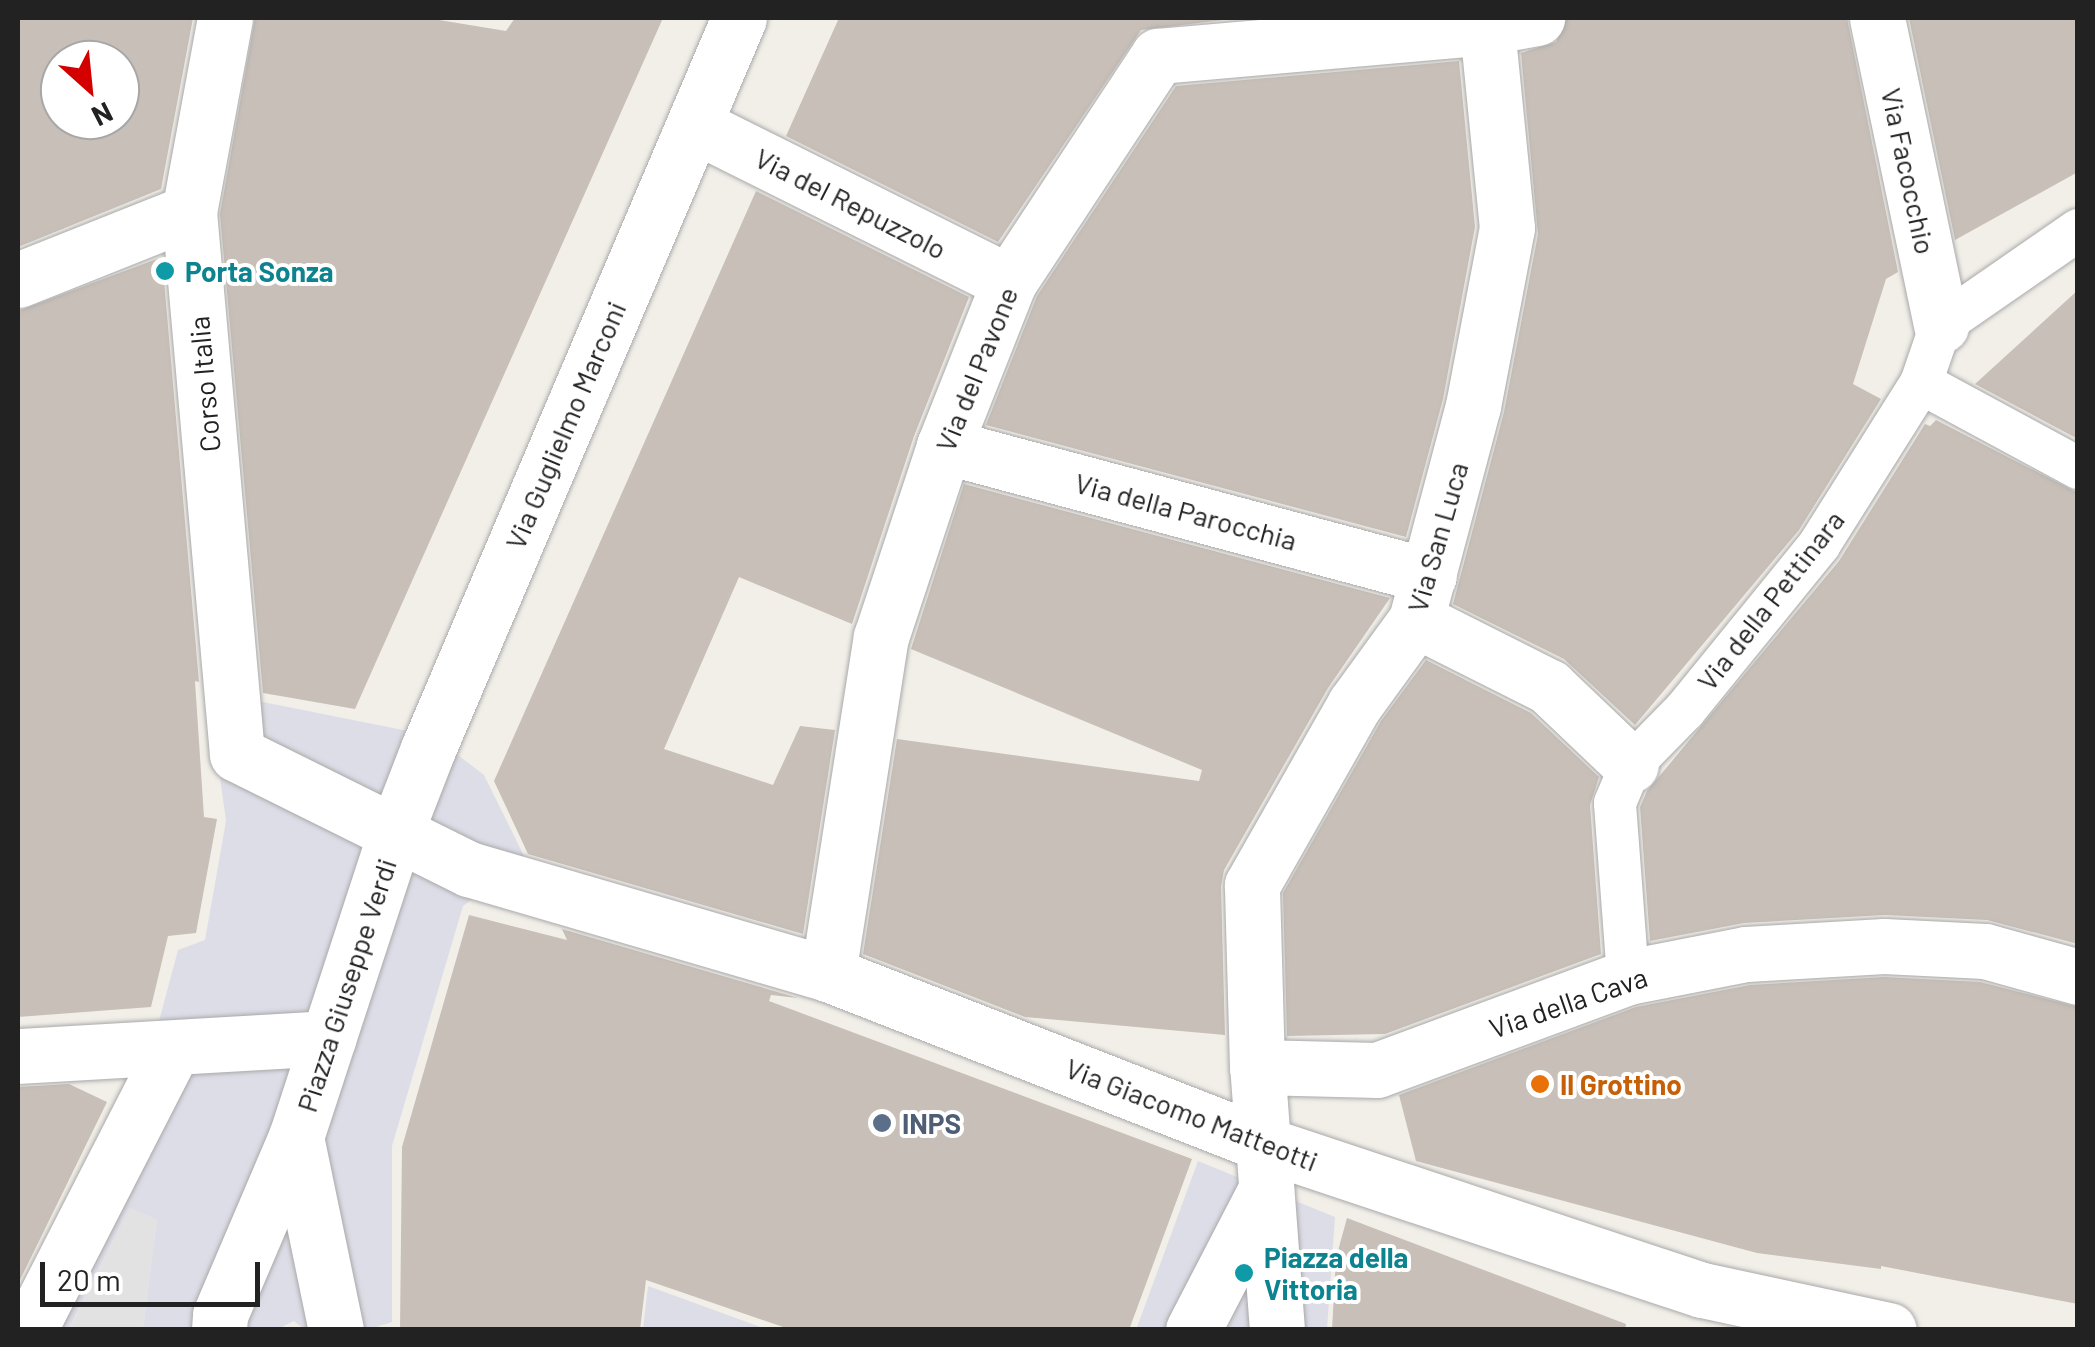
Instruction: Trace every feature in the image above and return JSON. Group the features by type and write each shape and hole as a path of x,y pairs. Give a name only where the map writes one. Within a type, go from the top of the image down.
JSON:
{"street":[{"name":"Corso Italia","path":"225,18 190,212 237,754"},
{"name":"Via Guglielmo Marconi","path":"395,834 739,18"},
{"name":"Via Facocchio","path":"1876,18 1941,324"},
{"name":"Via del Pavone","path":"828,974 882,637 944,446 1008,282 1158,56 1504,21"},
{"name":"Via San Luca","path":"1257,1067 1252,885 1355,704 1422,598 1473,406 1507,228 1504,21"},
{"name":"Via del Repuzzolo","path":"694,124 1008,282"},
{"path":"18,280 190,212"},
{"name":"Via della Parocchia","path":"944,446 1422,598 1549,687 1631,765"},
{"name":"Via Giacomo Matteotti","path":"237,754 469,870 828,974 1266,1167 1701,1310 1889,1330"},
{"name":"Piazza Giuseppe Verdi","path":"219,1330 220,1314 296,1136 395,834"},
{"name":"Via della Cava","path":"1257,1067 1378,1070 1628,977 1746,954 1884,946 1985,951 2078,977"},
{"path":"18,1056 328,1038"},
{"path":"29,1330 162,1050"},
{"path":"1257,1067 1277,1330"},
{"name":"Piazza Giuseppe Verdi","path":"296,1136 336,1330"},
{"path":"1192,1330 1266,1167"}],"lane":[{"path":"1941,324 2078,230"},
{"name":"Via della Pettinara","path":"1628,977 1615,803 1631,765 1684,710 1819,545 1921,383 1941,324"},
{"path":"1921,383 2078,468"}],"shaded area":[{"path":"208,691 433,736 484,775 526,860 463,906 392,1146 392,1322 367,1330 304,1329 294,1321 278,1329 143,1329 157,1220 129,1208 69,1329 18,1330 151,1051 178,950 205,940 226,821"},
{"name":"Piazza della Vittoria","path":"1198,1161 1335,1217 1327,1329 1136,1330"},
{"path":"129,1208 157,1220 143,1329 69,1330"},
{"path":"648,1286 766,1329 643,1329"}],"building":[{"path":"18,18 193,18 161,189 18,247"},
{"path":"255,18 427,18 506,31 515,18 663,18 355,709 263,693 220,214"},
{"path":"839,18 1239,18 1141,30 998,242 786,136"},
{"path":"1567,18 1847,18 1898,272 1886,279 1853,384 1881,399 1799,530 1635,725 1564,659 1453,604 1504,412 1538,234 1521,53 1556,42"},
{"path":"1909,18 2078,18 2078,172 1955,240"},
{"path":"1459,61 1475,227 1443,399 1406,537 986,425 1037,296 1176,86"},
{"path":"756,191 969,297 914,436 852,624 739,577 664,749 773,785 800,726 835,730 803,934 528,854 494,781"},
{"path":"162,257 199,682 195,681 204,817 217,819 196,933 168,936 151,1007 18,1017 18,311"},
{"path":"2078,290 2078,439 1975,384"},
{"path":"1936,420 2078,493 2078,944 1987,920 1885,915 1744,923 1650,941 1640,807 1647,791 1839,561 1925,424 1930,426"},
{"path":"964,484 1390,598 1328,688 1224,870 1221,886 1225,1035 1025,1017 863,954 897,739 1199,781 1202,770 911,649"},
{"path":"1426,660 1531,713 1599,777 1590,805 1601,954 1385,1034 1287,1036 1283,893 1381,721"},
{"path":"469,915 567,940 562,929 798,998 771,995 769,1001 1192,1159 1129,1330 792,1330 646,1280 640,1330 400,1330 402,1147"},
{"path":"1884,977 1980,982 2078,1007 2078,1304 1881,1266 1757,1253 1416,1161 1399,1095 1636,1007 1750,985"},
{"path":"69,1084 107,1102 18,1284 18,1087"},
{"path":"1347,1218 1626,1324 1625,1330 1332,1330 1336,1258"}],"place":[{"name":"Porta Sonza","path":"165,271"},
{"name":"Il Grottino","path":"1540,1084"},
{"name":"INPS","path":"882,1123"},
{"name":"Piazza della Vittoria","path":"1244,1273"}]}
